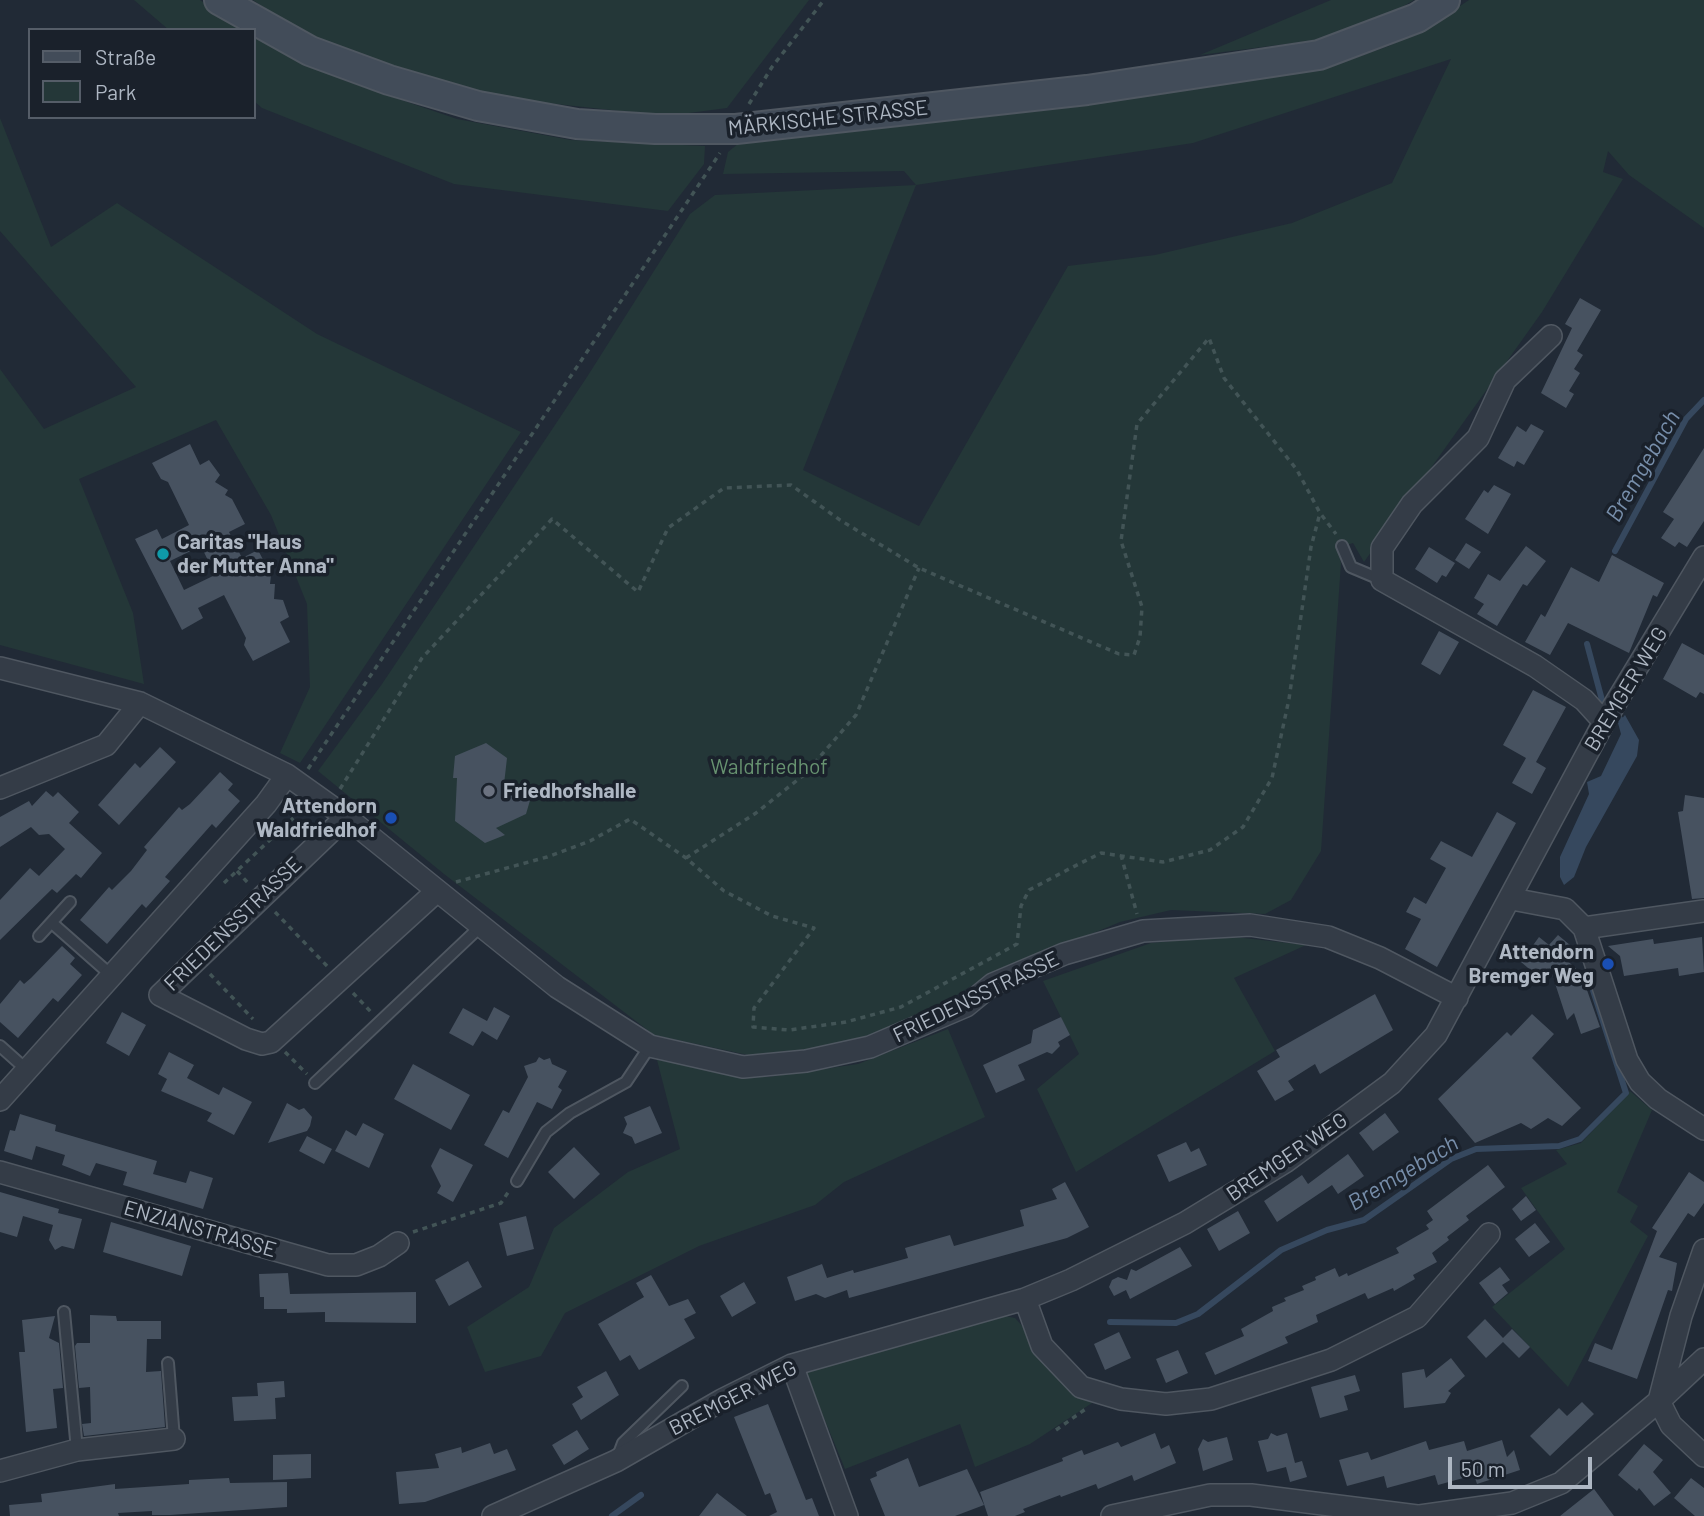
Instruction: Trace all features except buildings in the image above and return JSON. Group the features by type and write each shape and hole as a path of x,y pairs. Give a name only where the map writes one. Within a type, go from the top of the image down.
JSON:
{"main road":[{"name":"MÄRKISCHE STRASSE","path":"219,0 310,51 389,80 478,106 577,124 655,129 736,129 1087,90 1307,57 1417,18 1445,0"}],"street":[{"path":"1551,336 1505,380 1478,438 1412,504 1382,548 1382,580 1535,666 1584,700 1610,713"},
{"name":"BREMGER WEG","path":"493,1516 617,1461 722,1399 792,1365 1025,1298 1071,1280 1185,1223 1285,1162 1392,1083 1436,1035 1512,899 1610,713 1704,557"},
{"name":"FRIEDENSSTRASSE","path":"0,668 140,703 293,779 346,817 557,987 650,1046 743,1067 806,1061 870,1047 966,1006 993,984 1064,954 1143,931 1250,925 1328,937 1380,958 1457,998"},
{"path":"0,788 106,745 140,703"},
{"path":"0,1100 266,803 293,779"},
{"name":"FRIEDENSSTRASSE","path":"274,1041 262,1044 246,1039 160,995 346,817"},
{"path":"274,1041 437,891"},
{"path":"1512,899 1565,909 1584,928 1627,1060 1640,1082 1658,1099 1704,1129"},
{"path":"1584,928 1704,911"},
{"name":"ENZIANSTRASSE","path":"0,1172 328,1265 356,1265 379,1256 403,1239"},
{"path":"1025,1298 1042,1346 1082,1387 1105,1395 1166,1404 1211,1399 1331,1360 1417,1317 1489,1234"},
{"path":"1704,1250 1681,1316 1660,1401 1671,1425 1704,1456"},
{"path":"1112,1516 1210,1495 1251,1495 1418,1516 1512,1503 1562,1483 1660,1401 1704,1359"},
{"path":"792,1365 847,1516"},
{"path":"0,1471 76,1450 174,1439"}],"lane":[{"path":"1342,547 1351,567 1382,580"},
{"path":"38,936 70,902"},
{"path":"52,923 111,975"},
{"path":"316,1083 481,926"},
{"path":"0,1046 27,1070"},
{"path":"517,1181 546,1132 570,1113 626,1082 650,1046"},
{"path":"64,1312 76,1450"},
{"path":"168,1363 174,1439"},
{"name":"BREMGER WEG","path":"617,1461 623,1443 682,1386"}],"path":[{"path":"293,779 736,129 772,67 824,0"},
{"path":"219,888 322,799 341,788 422,658 552,519 638,592 668,528 724,488 791,485 840,520 919,568 1119,654 1134,655 1140,637 1142,607 1121,541 1137,424 1209,338 1224,378 1297,470 1320,513 1335,530 1342,547"},
{"path":"437,891 461,880 547,858 590,841 631,819 686,858 724,891 772,916 814,928 754,1008 753,1027 789,1030 846,1022 901,1007 1017,944 1021,906 1029,890 1101,853 1163,862 1210,850 1243,827 1272,778 1289,699 1311,547 1320,513"},
{"path":"686,858 756,813 805,774 856,715 919,568"},
{"path":"1121,855 1143,931"},
{"path":"237,871 380,1022"},
{"path":"196,959 316,1083"},
{"path":"403,1239 501,1203 517,1181"},
{"path":"1056,1430 1105,1395"}],"green space":[{"path":"134,0 200,0 241,28 167,28"},
{"path":"253,0 809,0 727,108 666,116 483,96 314,41"},
{"path":"1331,0 1414,0 1390,14 1333,38 1200,55"},
{"name":"Waldfriedhof","path":"1469,0 1704,0 1704,228 1629,175 1608,151 1603,172 1623,179 1542,312 1364,562 1353,543 1337,548 1341,563 1321,851 1291,900 1265,914 1171,910 1120,922 979,981 899,1032 762,1058 654,1035 444,874 318,771 382,684 587,377 690,214 715,195 916,185 904,171 723,174 728,152 744,139 915,123 1283,75 1340,63 1389,46 1436,22","holes":["1451,59 1392,183 1292,223 1155,255 1068,266 919,526 803,470 916,185 1193,143"]},
{"path":"256,36 343,80 457,119 571,140 705,146 704,164 668,211 454,184 262,108 256,103"},
{"path":"0,118 51,247 117,203 317,334 521,432 300,763 280,753 310,687 307,604 271,515 216,420 79,479 133,613 144,684 0,645 0,369 44,429 136,387 0,231"},
{"path":"1226,936 1306,945 1234,978 1275,1051 1076,1172 1037,1089 1079,1054 1043,981 1151,943"},
{"path":"948,1029 985,1117 844,1182 815,1205 699,1246 565,1313 541,1356 485,1372 467,1327 529,1287 554,1228 628,1172 680,1149 657,1060 768,1077 858,1064"},
{"path":"1630,1091 1652,1110 1617,1192 1638,1206 1630,1222 1648,1236 1568,1387 1492,1307 1565,1249 1521,1188 1567,1164 1556,1150 1581,1143"},
{"path":"1005,1316 1015,1318 1027,1331 1046,1367 1070,1389 1092,1403 1030,1444 975,1467 960,1424 845,1469 805,1372"}],"water":[{"path":"1625,715 1639,740 1637,756 1586,847 1574,877 1564,885 1560,877 1560,857 1589,794 1587,782 1601,776 1621,734 1618,723"}],"waterway":[{"name":"Bremgebach","path":"1615,551 1686,419 1704,400"},
{"name":"Bremgebach","path":"1587,644 1602,700 1621,720"},
{"name":"Bremgebach","path":"1110,1322 1176,1323 1198,1314 1281,1250 1327,1230 1364,1220 1451,1159 1476,1149 1559,1146 1580,1139 1626,1093 1591,984"},
{"name":"Bremgebach","path":"612,1516 641,1495"}],"place":[{"name":"Caritas \"Haus der Mutter Anna\"","path":"163,554"},
{"name":"Friedhofshalle","path":"489,791"},
{"name":"Attendorn Waldfriedhof","path":"391,818"},
{"name":"Attendorn Bremger Weg","path":"1608,964"}]}
